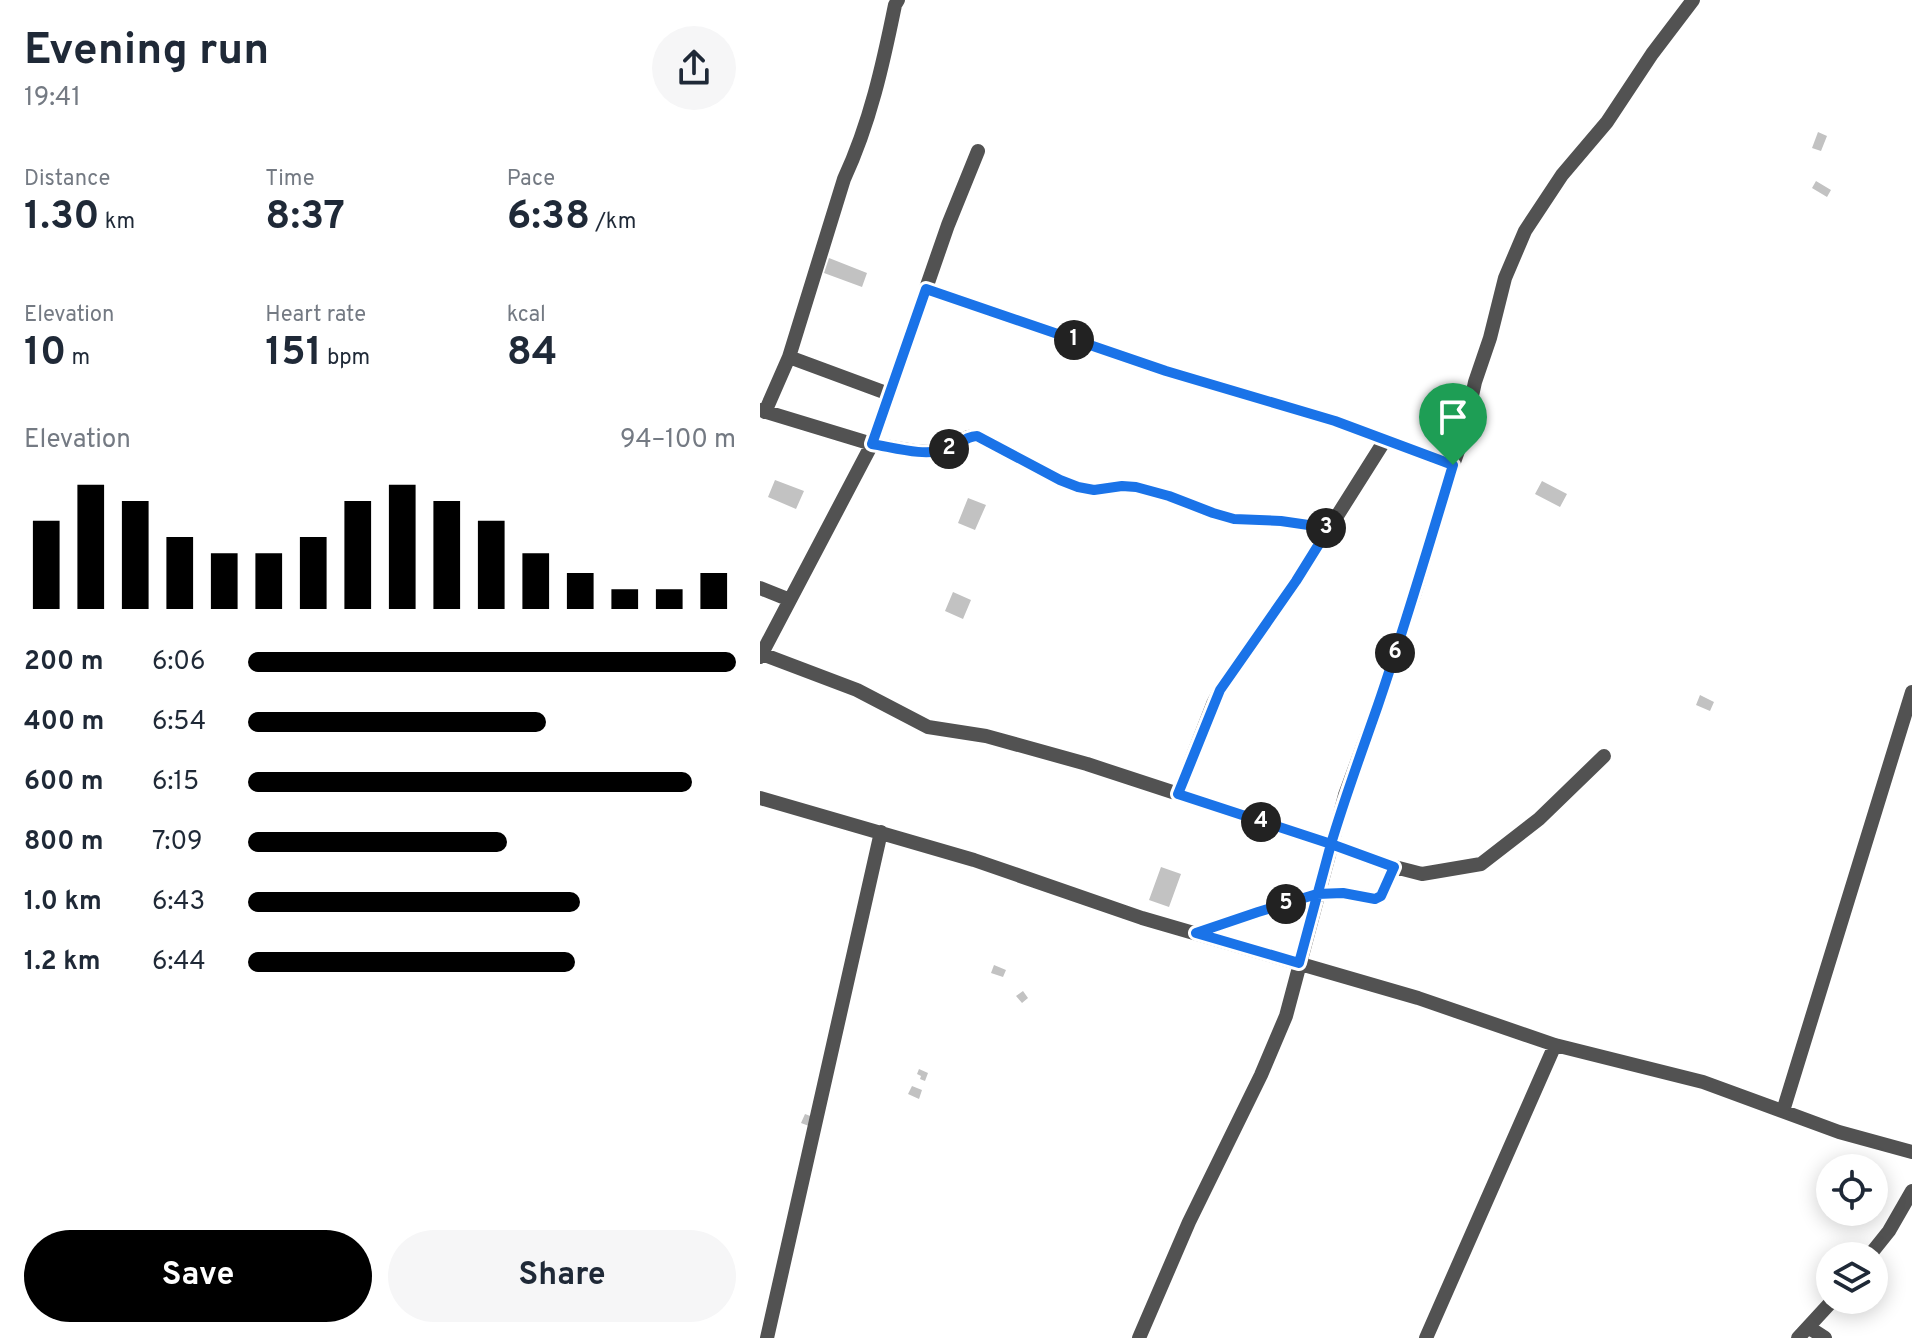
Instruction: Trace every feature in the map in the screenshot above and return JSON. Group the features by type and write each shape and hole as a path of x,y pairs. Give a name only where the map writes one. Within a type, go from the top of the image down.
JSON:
{"street":[{"path":"898,0 881,77 856,153 844,179 789,357 762,411 872,444 914,451 946,450 968,437 977,436 1078,487 1094,490 1136,487 1234,519 1281,521 1329,528"},
{"path":"1139,1338 1189,1222 1261,1075 1286,1016 1345,795 1378,705 1463,437 1475,382 1505,278 1525,231 1562,175 1607,122 1693,0"},
{"path":"978,151 948,225 872,444 761,655 857,690 928,727 986,736 1087,764 1422,874 1481,864 1539,819 1604,756"},
{"path":"926,289 1166,371 1335,421 1453,465"},
{"path":"789,357 889,394"},
{"path":"1178,794 1220,690 1296,581 1385,440"},
{"path":"760,588 790,600"},
{"path":"1783,1111 1912,692"},
{"path":"760,798 987,864 1142,918 1418,998 1555,1045 1703,1082 1839,1132 1912,1152"},
{"path":"767,1338 881,832"},
{"path":"1196,933 1317,894 1343,893 1375,899 1381,896 1394,867"},
{"path":"1426,1338 1555,1045"},
{"path":"1880,1242 1912,1191"},
{"path":"1820,1314 1803,1333 1825,1338"}],"building":[{"path":"1818,132 1827,136 1821,151 1812,148"},
{"path":"1816,181 1831,190 1827,197 1812,188"},
{"path":"829,258 867,273 862,287 824,273"},
{"path":"775,480 804,491 796,509 768,497"},
{"path":"1542,481 1567,494 1560,507 1535,494"},
{"path":"968,498 986,505 975,530 958,523"},
{"path":"953,592 971,600 963,619 945,611"},
{"path":"1700,695 1714,702 1710,711 1696,705"},
{"path":"1161,867 1181,874 1169,907 1149,900"},
{"path":"994,965 1006,970 1003,977 991,973"},
{"path":"1023,991 1028,998 1022,1003 1016,996"},
{"path":"919,1069 928,1073 925,1081 917,1074"},
{"path":"912,1086 922,1090 919,1099 908,1094"},
{"path":"805,1114 813,1117 809,1126 801,1123"}],"route":[{"path":"1453,465 1335,421 1166,371 926,289 872,444 932,452 946,450 973,435 1078,487 1094,490 1136,487 1234,519 1281,521 1329,528 1220,690 1178,794 1331,844 1317,894 1299,963 1196,933 1317,894 1343,893 1375,899 1381,896 1394,867 1331,844 1415,592 1453,465"}]}
